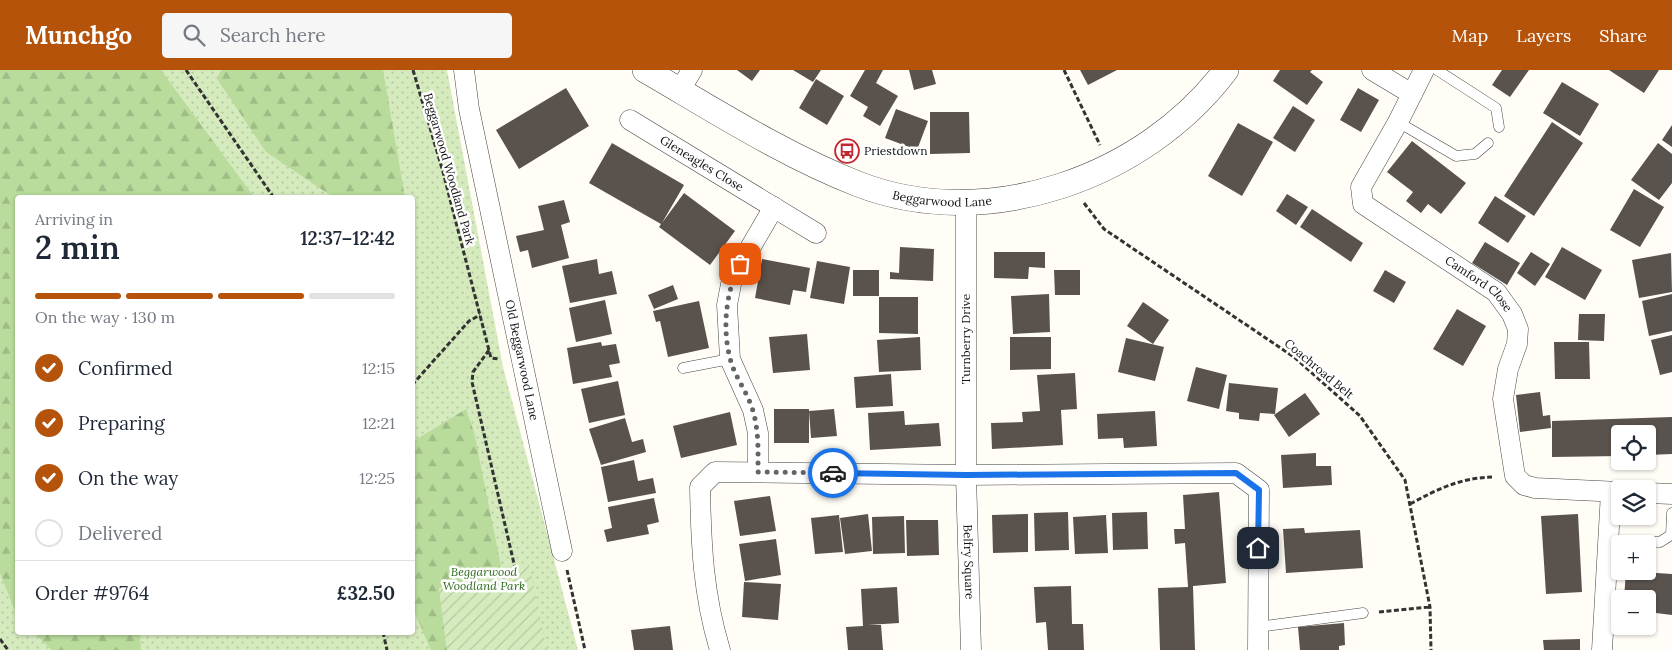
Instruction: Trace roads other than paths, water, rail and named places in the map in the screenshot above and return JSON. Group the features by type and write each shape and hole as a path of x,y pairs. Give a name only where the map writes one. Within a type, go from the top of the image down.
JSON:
{"street":[{"name":"Old Beggarwood Lane","path":"464,70 470,118 562,551"},
{"name":"Beggarwood Lane","path":"645,70 686,80 748,129 859,184 908,198 966,202 1015,197 1070,183 1110,166 1146,144 1198,105 1226,70"},
{"path":"1372,70 1412,94"},
{"name":"Camford Close","path":"1424,70 1398,122 1361,187 1363,204 1496,292 1512,314 1518,329 1503,399 1515,476 1524,485 1535,488 1611,492"},
{"name":"Gleneagles Close","path":"630,120 816,234"},
{"name":"Turnberry Drive","path":"966,202 966,475"},
{"path":"758,472 758,433 753,410 730,359 727,305 732,279 774,207"},
{"path":"720,650 710,616 702,569 700,487 715,472 966,475 1236,473 1259,490 1258,650"},
{"name":"Belfry Square","path":"966,475 971,650"},
{"path":"1656,493 1672,494"},
{"path":"1602,650 1612,525"}],"lane":[{"path":"1437,70 1496,108 1499,127"},
{"path":"1398,122 1456,156 1475,154 1488,143"},
{"path":"683,368 730,359"},
{"path":"1610,541 1660,542 1667,540 1671,535 1672,513"},
{"path":"1258,627 1363,613"}],"place":[{"name":"Priestdown","path":"847,151"}],"park label":[{"name":"Beggarwood Woodland Park","path":"484,579"}]}
